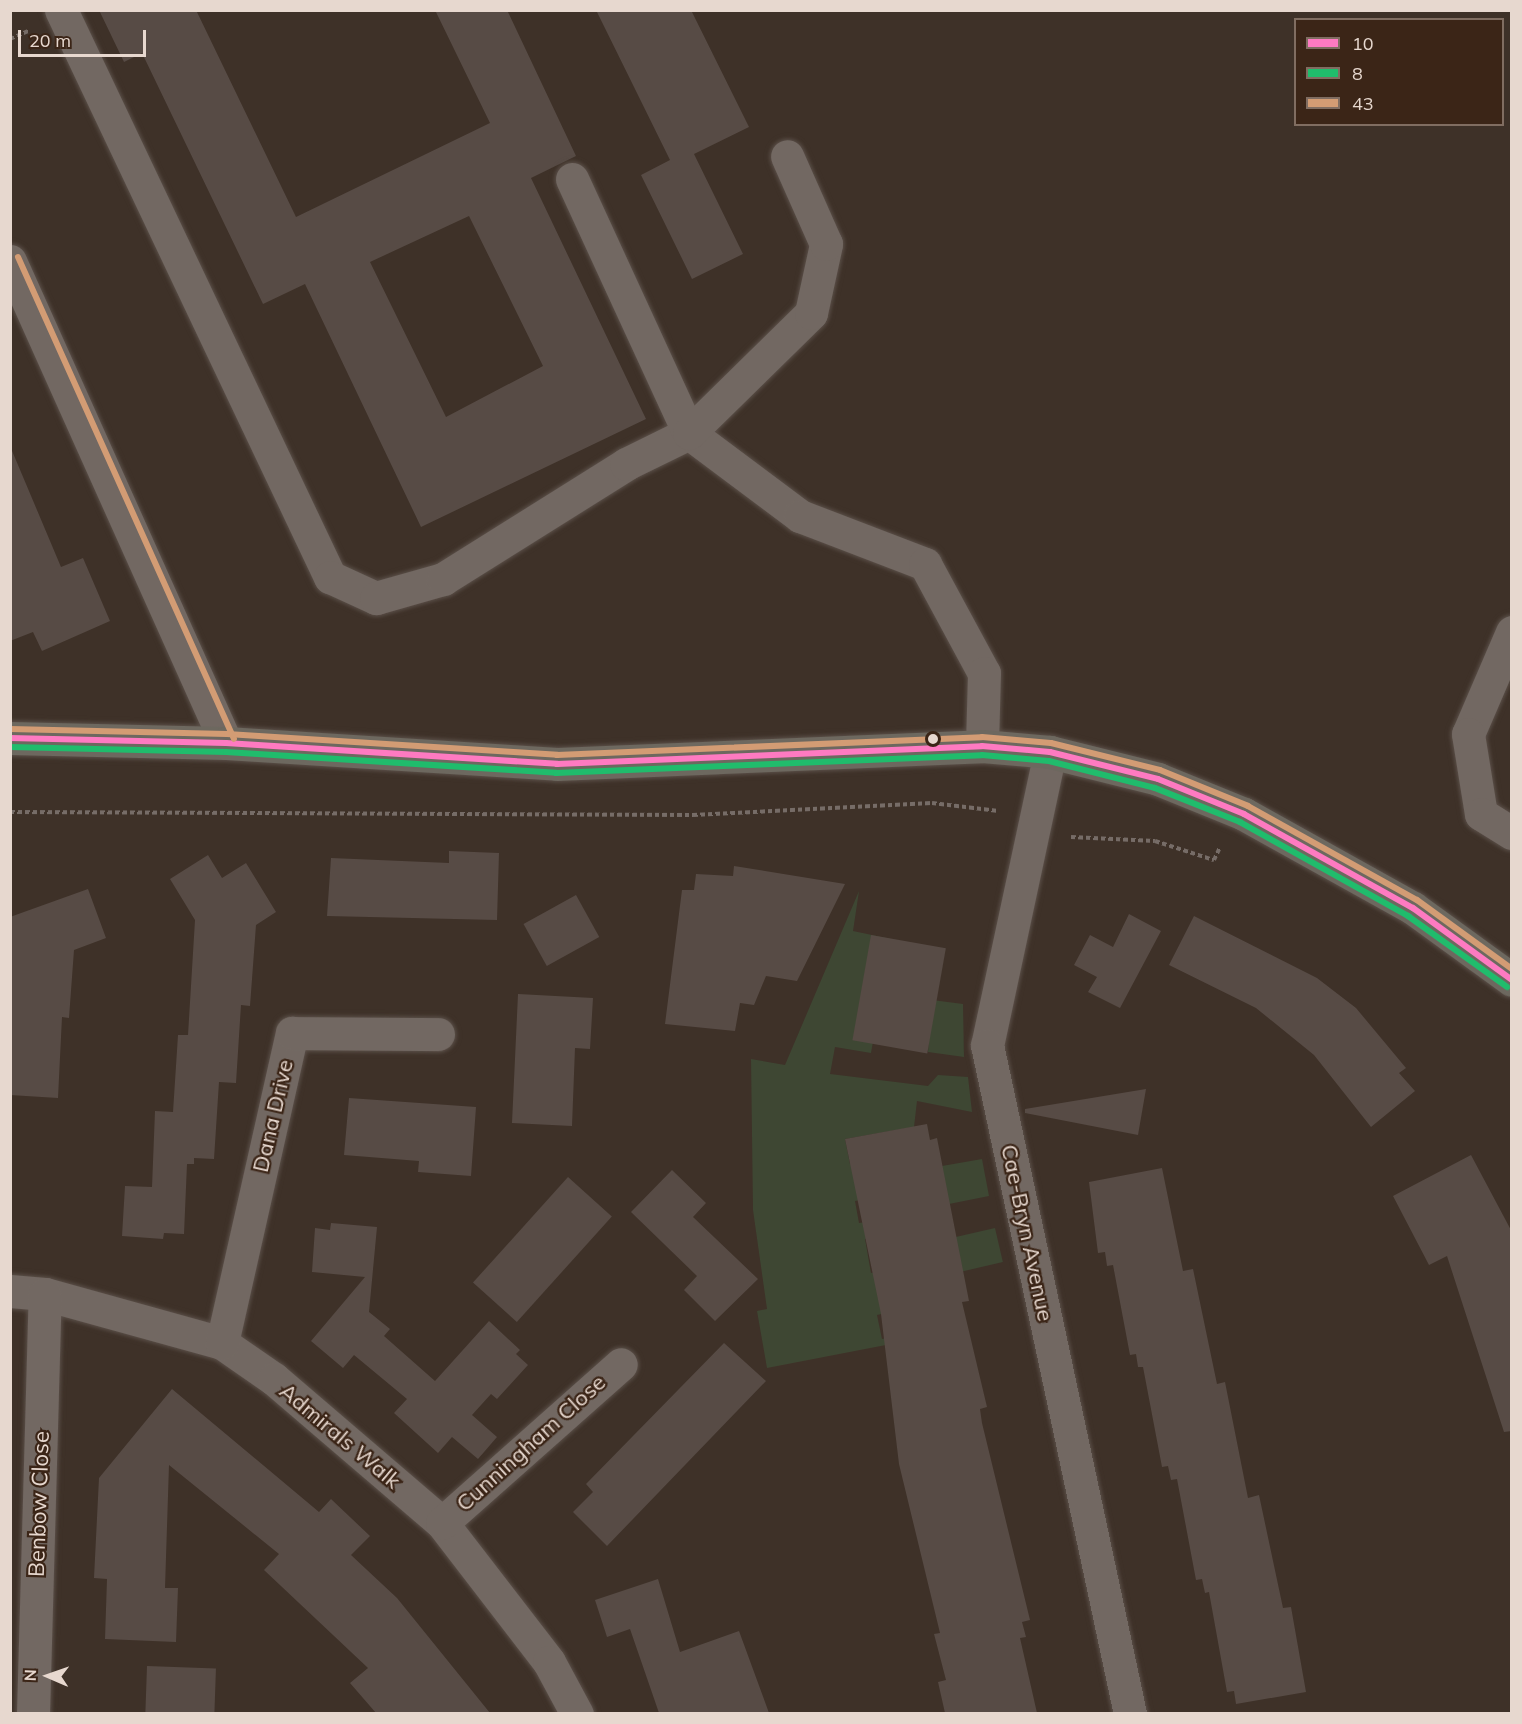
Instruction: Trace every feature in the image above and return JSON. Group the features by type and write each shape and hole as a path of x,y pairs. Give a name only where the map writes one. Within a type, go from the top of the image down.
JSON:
{"main road":[{"path":"10,738 226,743 557,764 982,746 1050,752 1158,779 1237,812 1413,908 1512,980"}],"street":[{"path":"60,10 330,577 376,598 443,579 626,464 689,433 811,313 826,244 787,156"},
{"path":"572,179 689,433 800,516 925,564 984,673 982,746"},
{"path":"10,261 226,743"},
{"path":"1512,632 1468,734 1481,814 1512,833"},
{"name":"Cae-Bryn Avenue","path":"1050,752 987,1045 1130,1713"},
{"name":"Dana Drive","path":"222,1342 292,1033 438,1034"},
{"name":"Admirals Walk","path":"10,1291 45,1294 222,1342 274,1379 442,1523 549,1662 577,1713"},
{"name":"Benbow Close","path":"33,1713 45,1294"},
{"name":"Cunningham Close","path":"442,1523 621,1364"}],"path":[{"path":"10,812 693,815 932,802 999,811 1032,833 1155,841 1214,860 1237,812"}],"green space":[{"path":"859,891 853,931 891,939 871,1053 835,1047 830,1074 928,1086 938,1075 968,1077 972,1112 917,1101 914,1127 845,1139 850,1164 875,1160 881,1196 855,1201 859,1223 887,1219 888,1234 865,1239 871,1273 893,1268 903,1309 877,1315 882,1339 908,1333 891,1344 767,1368 757,1311 767,1309 753,1210 751,1059 785,1065"},
{"path":"932,1000 963,1004 964,1057 928,1052"},
{"path":"982,1159 989,1196 944,1205 942,1166"},
{"path":"995,1228 1003,1262 957,1273 949,1239"}],"building":[{"path":"99,10 196,10 296,217 490,123 435,10 507,10 576,156 531,178 646,419 421,527 305,284 263,304 142,53 124,62","holes":["469,216 543,366 446,417 370,262"]},
{"path":"596,10 691,10 749,127 694,154 743,254 692,279 641,175 670,160"},
{"path":"10,446 61,567 83,558 110,621 42,651 33,632 10,641"},
{"path":"449,851 499,853 497,920 327,916 331,858 449,863"},
{"path":"208,855 222,878 246,863 276,912 256,925 250,1006 241,1005 236,1083 219,1082 214,1159 194,1158 194,1164 187,1164 184,1234 164,1233 163,1239 122,1236 125,1186 152,1187 155,1111 173,1112 178,1035 188,1035 195,920 170,879"},
{"path":"734,866 845,884 797,981 766,976 754,1005 740,1003 735,1031 665,1024 682,890 694,890 696,874 733,876"},
{"path":"88,889 106,938 74,950 69,1018 62,1017 58,1098 10,1095 10,917"},
{"path":"576,895 599,937 547,966 524,924"},
{"path":"1129,914 1161,931 1120,1008 1088,992 1097,977 1074,965 1090,935 1113,947"},
{"path":"1194,916 1317,978 1356,1008 1406,1068 1399,1073 1415,1091 1371,1127 1314,1055 1256,1008 1169,965"},
{"path":"871,935 946,948 927,1054 852,1040"},
{"path":"518,994 593,998 590,1049 575,1048 572,1126 512,1123"},
{"path":"1146,1089 1138,1135 1025,1113 1025,1109"},
{"path":"349,1098 476,1107 471,1176 418,1172 419,1161 344,1155"},
{"path":"927,1124 930,1140 937,1138 969,1301 962,1302 987,1407 980,1409 982,1423 1030,1620 1022,1622 1026,1637 1020,1638 1037,1713 945,1713 938,1682 946,1680 934,1634 940,1633 899,1464 881,1314 845,1139"},
{"path":"1471,1155 1512,1232 1512,1431 1504,1432 1447,1256 1429,1265 1393,1196"},
{"path":"1162,1168 1183,1271 1193,1269 1217,1384 1225,1382 1248,1498 1259,1495 1283,1608 1291,1607 1306,1692 1236,1704 1234,1691 1227,1692 1209,1592 1205,1593 1202,1579 1196,1580 1177,1479 1171,1480 1168,1466 1162,1467 1143,1367 1138,1367 1136,1354 1130,1355 1113,1265 1107,1266 1105,1252 1098,1253 1089,1182"},
{"path":"672,1170 706,1203 693,1217 758,1279 715,1321 684,1290 697,1276 631,1212"},
{"path":"568,1177 612,1216 517,1322 473,1283"},
{"path":"331,1223 377,1227 369,1312 390,1329 384,1336 435,1381 489,1321 520,1350 516,1354 528,1365 497,1399 491,1394 472,1415 497,1437 478,1459 452,1437 438,1453 394,1413 407,1399 354,1355 343,1368 311,1341 365,1277 312,1272 315,1228 330,1230"},
{"path":"724,1343 766,1381 607,1546 573,1512 593,1492 586,1484"},
{"path":"172,1389 319,1512 331,1499 370,1536 351,1555 397,1598 490,1713 376,1713 350,1683 368,1668 264,1570 279,1554 169,1465 165,1588 178,1588 176,1642 105,1639 107,1579 94,1578 99,1478"},
{"path":"658,1579 680,1652 739,1631 769,1713 659,1713 630,1629 607,1637 595,1600"},
{"path":"147,1666 216,1668 214,1714 145,1713"}],"transit line":[{"name":"43","path":"18,257 234,739"},
{"name":"43","path":"10,729 227,734 557,755 982,737 1051,743 1160,770 1248,806 1417,900 1512,969"},
{"name":"10","path":"10,738 226,743 557,764 982,746 1050,752 1158,779 1244,814 1413,908 1512,980"},
{"name":"8","path":"10,747 226,752 556,773 982,755 1049,761 1155,788 1240,822 1408,916 1507,987"}]}
